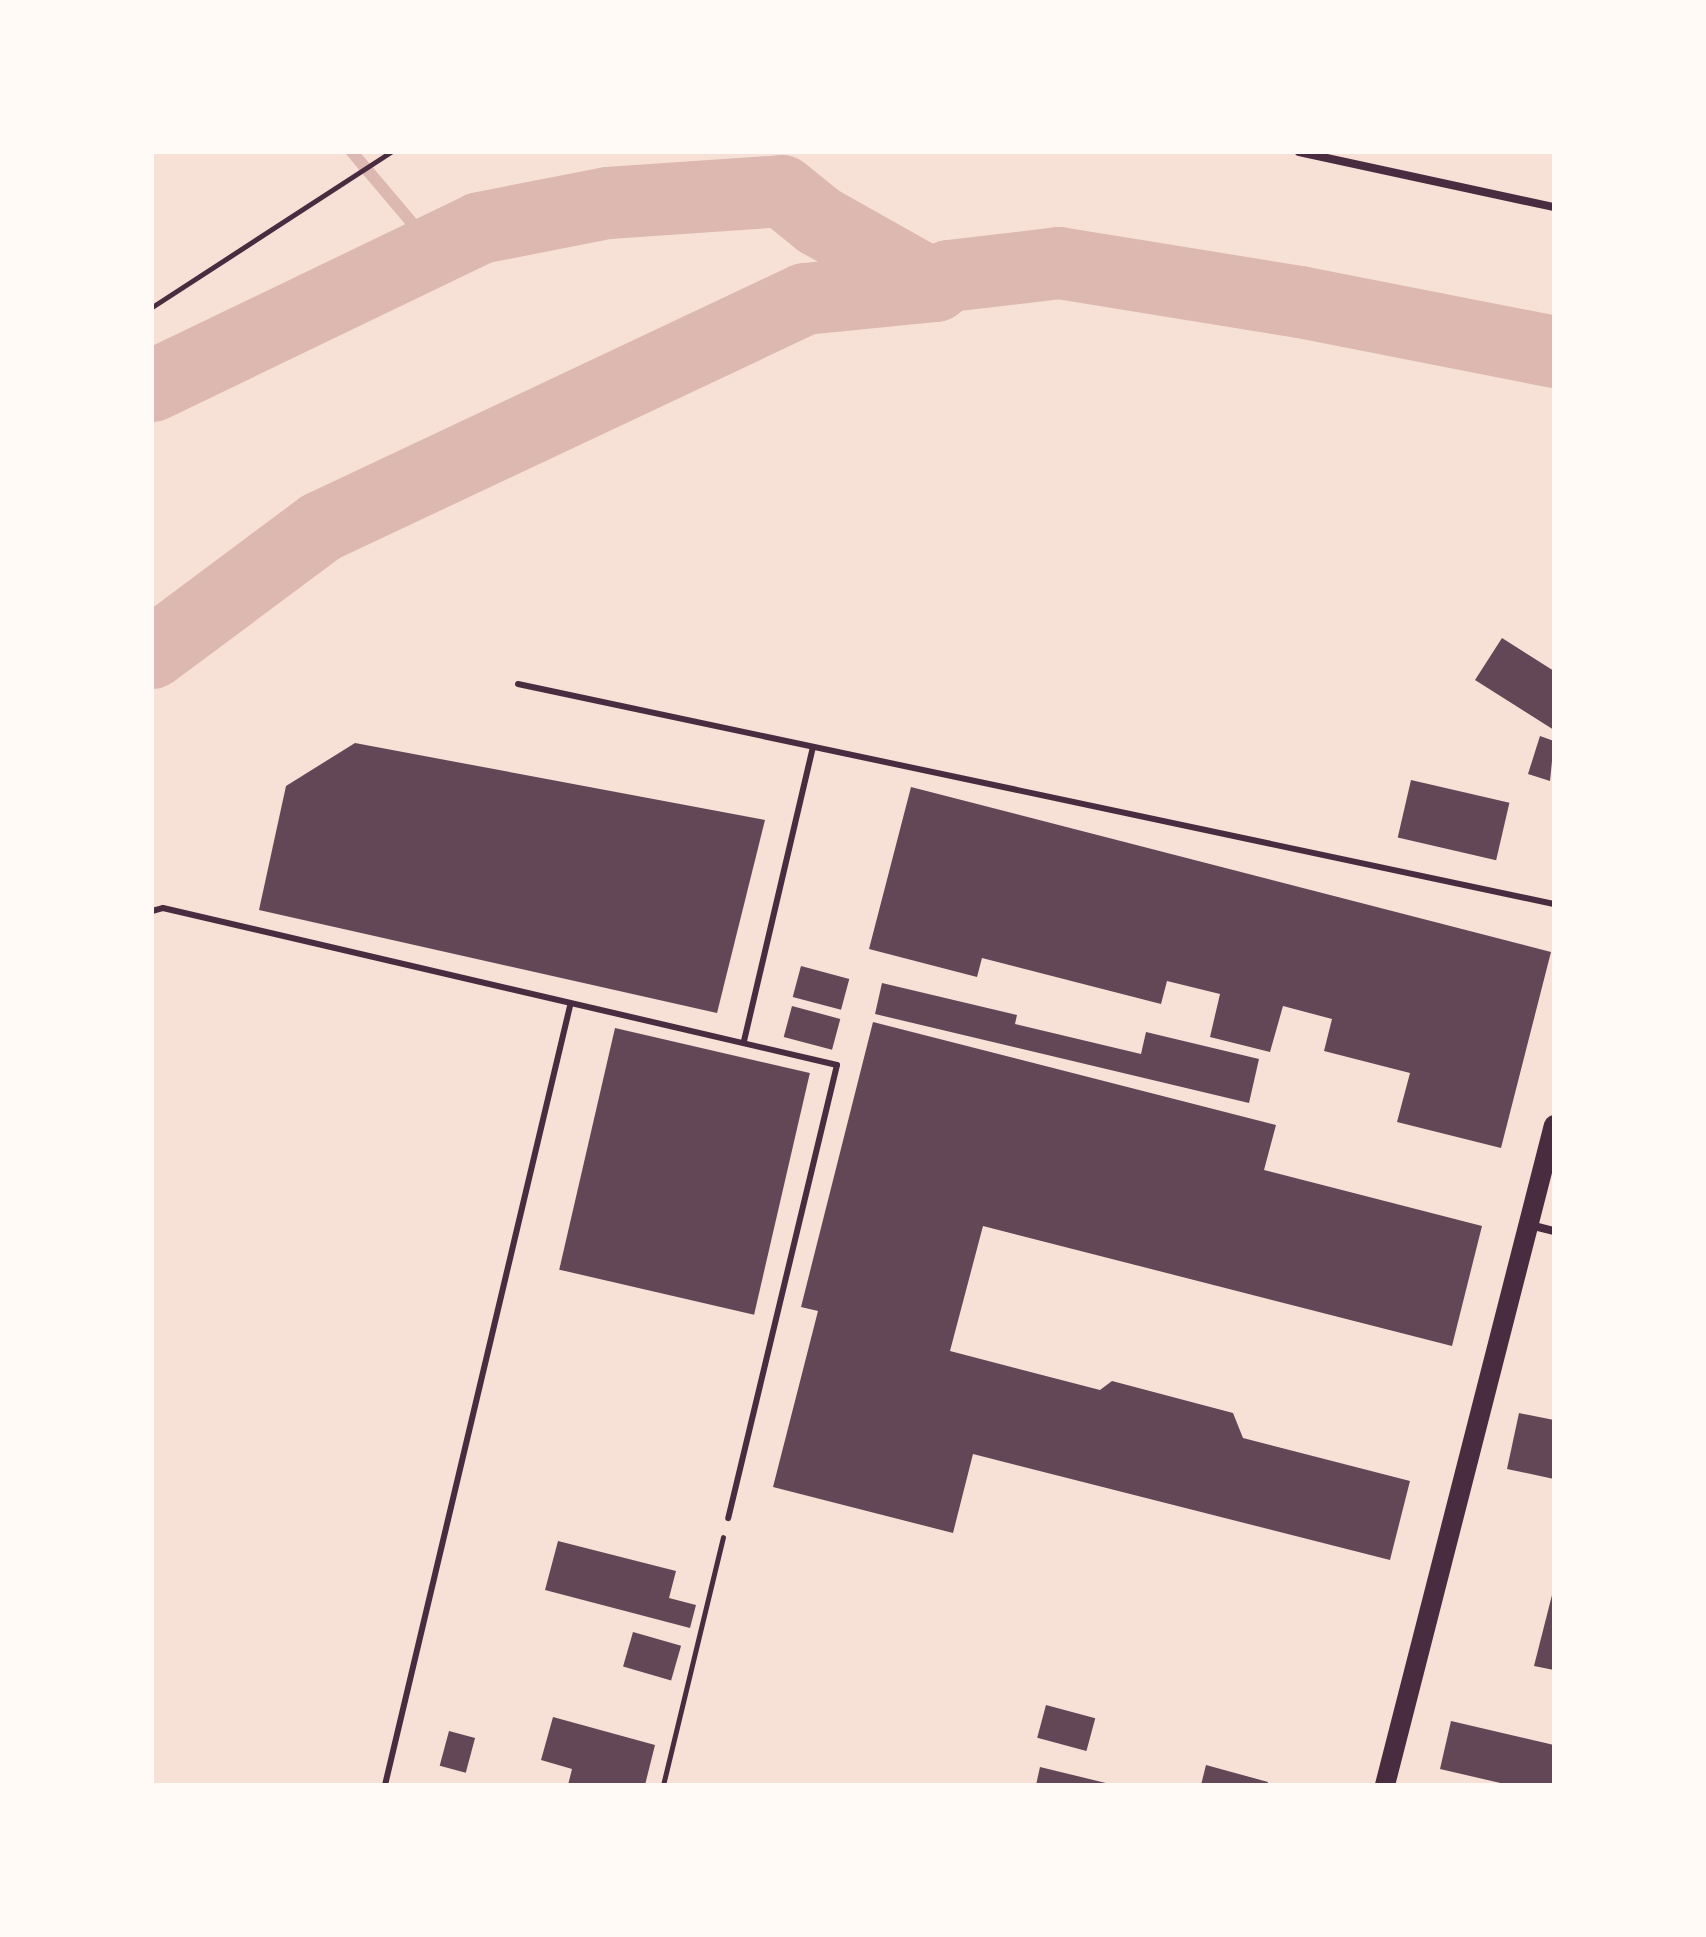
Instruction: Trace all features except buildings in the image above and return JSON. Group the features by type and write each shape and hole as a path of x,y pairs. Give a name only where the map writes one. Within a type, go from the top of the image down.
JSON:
{"main road":[{"path":"1385,1785 1554,1125"}],"street":[{"path":"1299,152 1554,207"},
{"path":"1530,1225 1554,1231"}],"lane":[{"path":"518,684 1554,904"},
{"path":"744,1041 813,747"},
{"path":"152,911 163,908 570,1006 744,1041 837,1065 728,1518"},
{"path":"385,1785 570,1006"}],"path":[{"path":"152,307 391,152"},
{"path":"663,1785 728,1518"}],"waterway":[{"path":"352,152 433,248"},
{"path":"152,386 480,228 608,203 782,191 819,221 935,286"},
{"path":"152,653 321,527 805,299 935,286 949,276 1059,263 1300,302 1554,352"}]}
